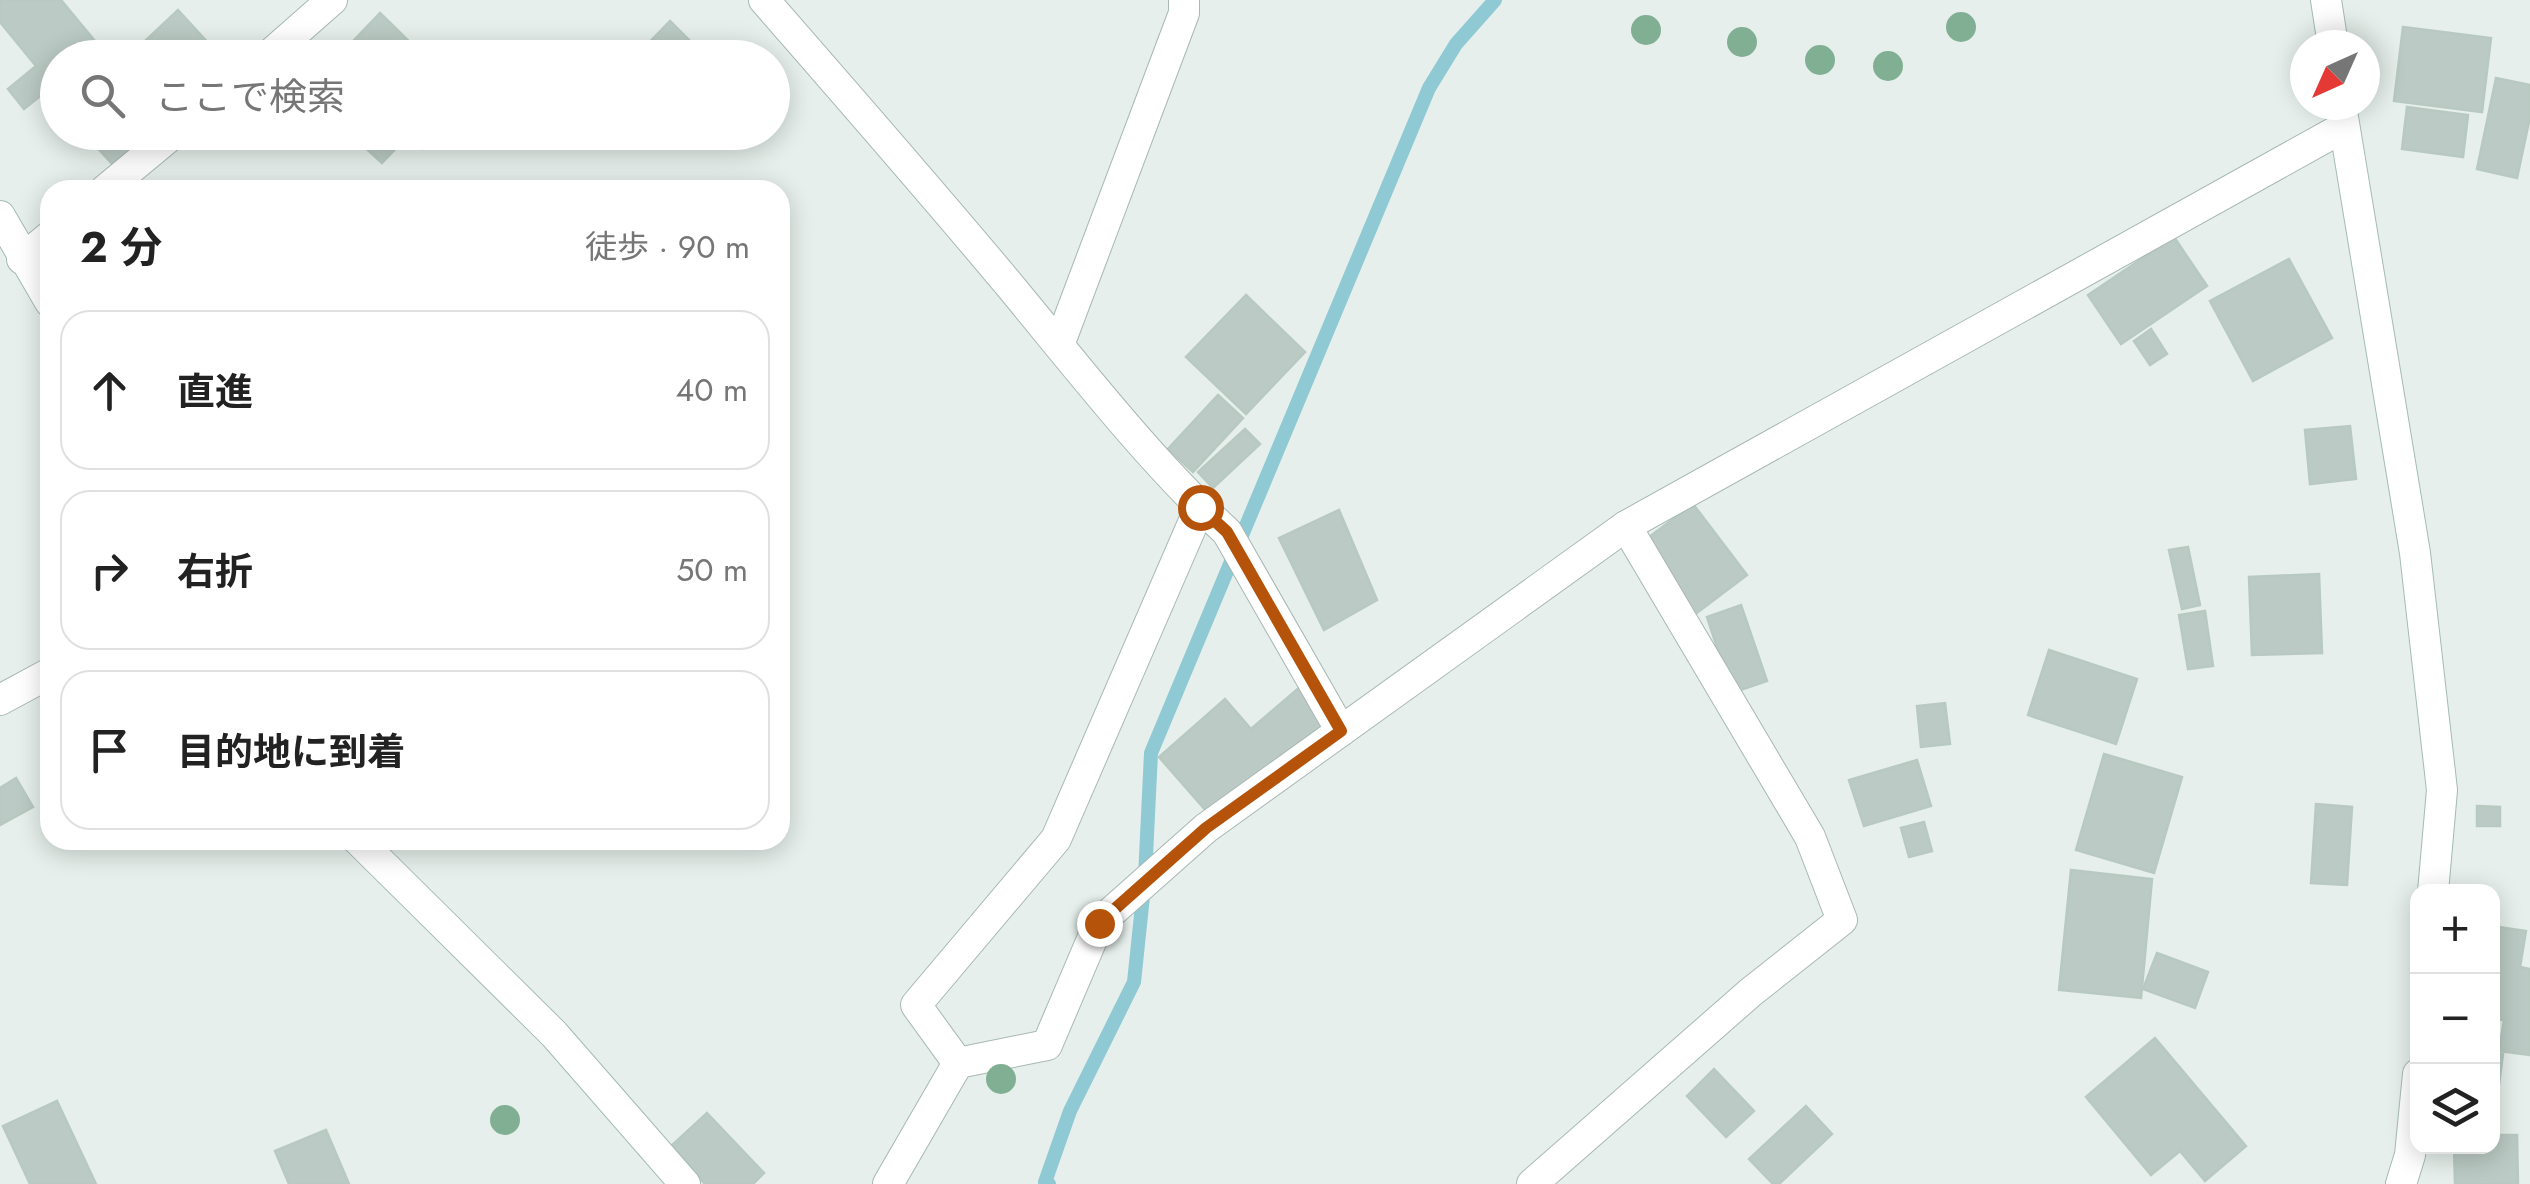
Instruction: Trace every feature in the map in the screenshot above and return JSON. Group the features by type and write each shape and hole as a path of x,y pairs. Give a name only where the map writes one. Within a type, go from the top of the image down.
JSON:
{"street":[{"path":"286,40 332,0"},
{"path":"764,0 1059,345 1200,507 1227,532 1341,731"},
{"path":"1059,345 1184,13 1184,0"},
{"path":"2326,0 2331,30"},
{"path":"888,1184 958,1063 1047,1045 1099,923 1181,851 1341,731 1626,526 2336,120"},
{"path":"2344,120 2415,553 2442,790 2434,884"},
{"path":"118,180 154,150"},
{"path":"0,216 40,287"},
{"path":"22,259 40,244"},
{"path":"958,1063 916,1005 1056,839 1200,507"},
{"path":"1532,1184 1751,992 1842,920 1810,838 1626,526"},
{"path":"0,700 40,678"},
{"path":"368,850 554,1034 685,1184"},
{"path":"2400,1184 2410,1154"}],"building":[{"path":"0,0 61,0 94,40 40,40 40,96 24,109 8,89 36,66 0,22"},
{"path":"178,10 206,40 146,40"},
{"path":"380,13 408,40 354,40"},
{"path":"670,21 689,40 652,40"},
{"path":"2403,27 2491,38 2482,112 2394,101"},
{"path":"2496,78 2530,85 2530,117 2517,178 2477,169"},
{"path":"2407,107 2468,115 2463,157 2402,149"},
{"path":"99,150 131,150 114,166"},
{"path":"368,150 394,150 382,163"},
{"path":"2174,237 2207,286 2121,344 2088,295"},
{"path":"2289,259 2332,338 2253,381 2210,301"},
{"path":"1246,295 1305,352 1246,414 1186,357"},
{"path":"2151,329 2167,354 2150,365 2134,341"},
{"path":"1218,395 1243,418 1193,472 1168,449"},
{"path":"2350,426 2356,479 2310,484 2305,430"},
{"path":"1245,429 1260,444 1213,488 1198,472"},
{"path":"1693,504 1747,575 1694,615 1640,544"},
{"path":"1339,510 1377,600 1324,630 1279,538"},
{"path":"2188,547 2200,605 2182,609 2169,550"},
{"path":"2319,574 2322,653 2252,655 2249,577"},
{"path":"1741,605 1767,681 1732,693 1707,617"},
{"path":"2205,611 2213,666 2188,669 2179,615"},
{"path":"2049,650 2137,679 2116,744 2028,715"},
{"path":"1300,687 1330,721 1215,821 1159,757 1225,699 1251,729"},
{"path":"1945,703 1950,744 1921,747 1917,706"},
{"path":"2104,754 2182,777 2154,873 2076,850"},
{"path":"1917,760 1931,806 1864,826 1849,780"},
{"path":"16,778 33,807 0,825 0,788"},
{"path":"2316,804 2352,807 2347,885 2311,883"},
{"path":"2477,806 2500,807 2500,826 2477,826"},
{"path":"1924,822 1932,851 1909,857 1901,828"},
{"path":"2071,870 2152,879 2141,998 2059,990"},
{"path":"2500,927 2526,931 2520,967 2530,969 2530,1055 2500,1051 2504,1020 2500,1020"},
{"path":"2157,953 2208,972 2195,1008 2143,989"},
{"path":"2155,1038 2246,1146 2205,1181 2180,1151 2151,1175 2086,1097"},
{"path":"1714,1069 1754,1111 1726,1137 1687,1096"},
{"path":"57,1101 96,1184 30,1184 3,1126"},
{"path":"1806,1106 1832,1134 1779,1184 1773,1184 1749,1159"},
{"path":"707,1113 764,1173 753,1184 705,1184 670,1147"},
{"path":"326,1130 349,1184 289,1184 275,1151"},
{"path":"2500,1135 2517,1135 2518,1184 2455,1184 2454,1154 2500,1154"}],"waterway":[{"path":"1049,1184 1045,1182 1070,1111 1134,982 1145,877 1151,753 1429,88 1456,44 1495,0"}],"route":[{"path":"1099,923 1206,828 1341,731 1227,532 1200,507"}]}
